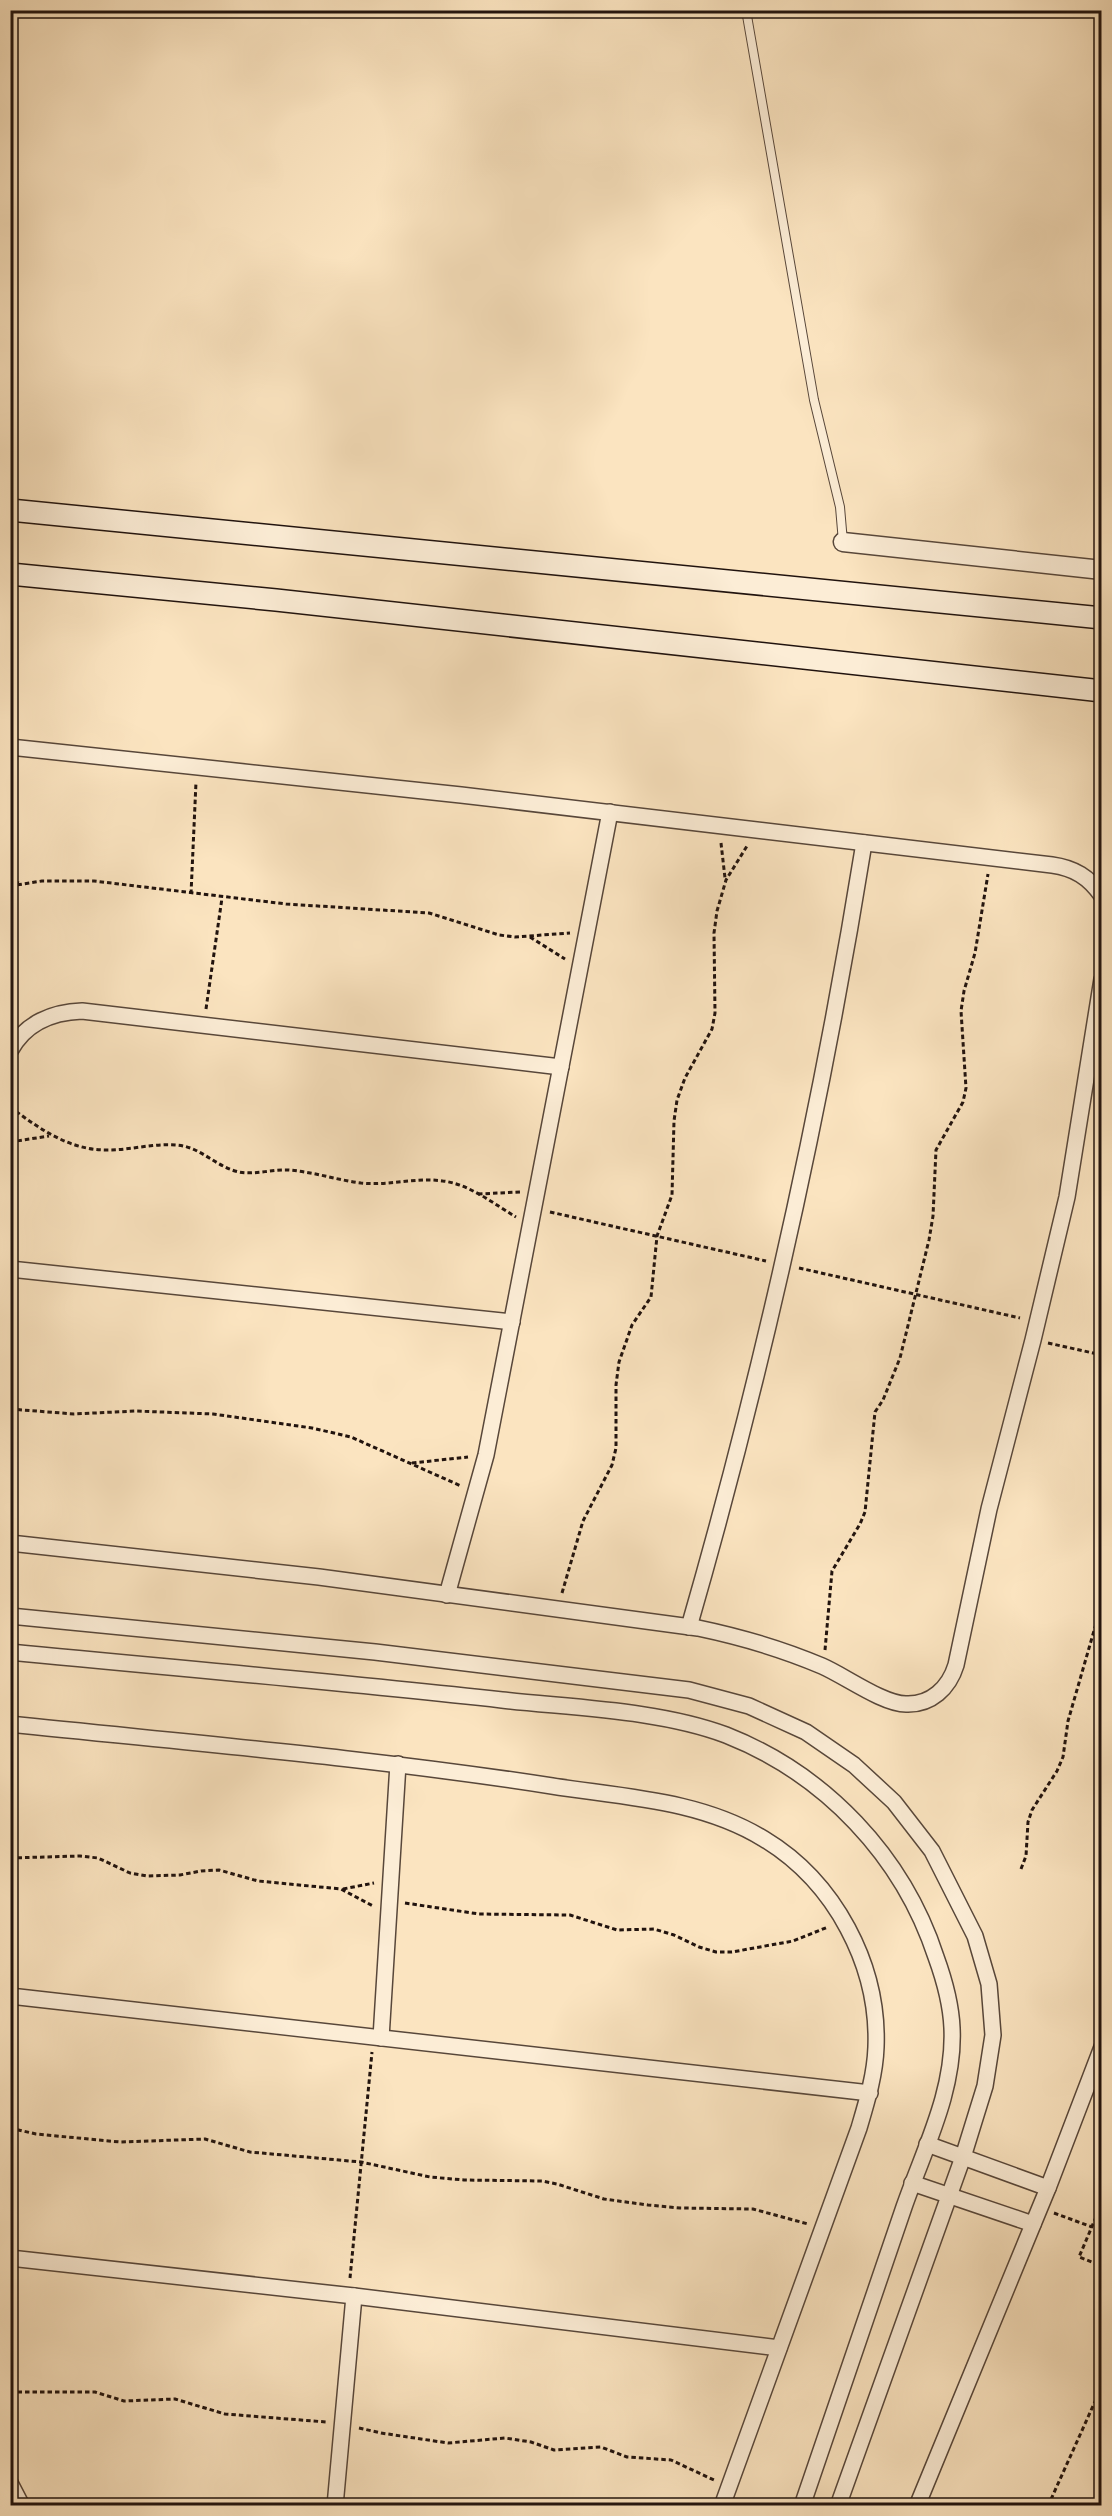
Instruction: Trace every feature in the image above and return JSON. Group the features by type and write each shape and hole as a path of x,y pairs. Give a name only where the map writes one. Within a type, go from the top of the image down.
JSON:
{"main road":[{"path":"10,510 1101,618"},
{"path":"10,574 276,600 1101,691"}],"street":[{"path":"843,542 1101,570"},
{"path":"10,747 197,765 610,812 1064,867 1085,877 1101,896"},
{"path":"447,1595 486,1455 610,812"},
{"path":"689,1627 744,1433 791,1237 831,1040 864,843"},
{"path":"10,1544 319,1578 689,1627 759,1642 824,1667 897,1704 916,1704 925,1701 942,1691 956,1665 989,1509 1067,1197 1101,979"},
{"path":"10,1051 21,1035 43,1019 67,1011 82,1011 561,1067"},
{"path":"10,1269 512,1322"},
{"path":"10,1616 375,1652 689,1690 749,1706 806,1732 854,1765 894,1802 932,1851 975,1936 989,1984 993,2035 985,2086 963,2157 838,2505"},
{"path":"10,1652 364,1685 666,1718 725,1735 772,1757 807,1779 831,1798 873,1841 907,1890 932,1942 952,2028 950,2063 944,2097 912,2183 802,2505"},
{"path":"10,1724 436,1768 669,1804 720,1817 766,1840 787,1855 824,1892 844,1921 861,1956 873,2001 876,2047 870,2093 722,2505"},
{"path":"377,2038 389,1907 398,1764"},
{"path":"10,1996 870,2093"},
{"path":"917,2505 1040,2208 1101,2047"},
{"path":"927,2144 1048,2188"},
{"path":"912,2183 1033,2224"},
{"path":"10,2258 351,2295 779,2348"},
{"path":"335,2505 351,2295"},
{"path":"10,2483 22,2505"}],"lane":[{"path":"746,10 814,400 840,507 843,542"}],"path":[{"path":"191,894 197,765"},
{"path":"719,825 726,880"},
{"path":"557,1610 583,1521 612,1465 616,1448 616,1385 619,1362 632,1325 651,1296 657,1236 672,1195 674,1121 677,1100 685,1078 712,1029 715,1013 714,933 717,911 726,880 758,830"},
{"path":"824,1667 831,1571 865,1512 875,1412 883,1400 900,1358 929,1240 933,1216 936,1150 963,1102 966,1088 961,1011 975,953 991,858"},
{"path":"10,881 20,884"},
{"path":"10,886 94,881 222,898 429,913 499,935 528,936 587,932"},
{"path":"204,1025 222,898"},
{"path":"528,936 580,968"},
{"path":"10,1107 49,1136 75,1146 106,1151 178,1145 196,1149 224,1168 242,1173 287,1170 361,1183 387,1185 426,1180 462,1185 530,1225"},
{"path":"10,1142 49,1136"},
{"path":"477,1194 537,1192"},
{"path":"1033,1340 1101,1355"},
{"path":"10,1409 74,1414 171,1412 262,1420 351,1437 476,1492"},
{"path":"410,1463 486,1455"},
{"path":"1021,1869 1026,1856 1028,1822 1032,1810 1057,1771 1062,1757 1068,1721 1101,1603"},
{"path":"1096,1624 1101,1626"},
{"path":"10,1858 80,1856 98,1858 130,1873 147,1876 219,1870 267,1883 341,1889 391,1880"},
{"path":"341,1889 389,1907 479,1914 570,1915 617,1930 654,1929 716,1952 732,1952 793,1941 844,1921"},
{"path":"351,2295 361,2162 377,2038"},
{"path":"10,2128 36,2134 120,2142 205,2139 250,2152 361,2162 430,2177 542,2181 604,2199 648,2205 753,2209 778,2218 823,2227"},
{"path":"1101,2203 1079,2257 1101,2266"},
{"path":"1040,2208 1092,2227"},
{"path":"1048,2505 1101,2386"},
{"path":"10,2392 95,2392 124,2401 175,2399 225,2414 342,2423 381,2433 448,2442 505,2438 531,2442 555,2450 601,2447 627,2457 671,2460 729,2487"}]}
